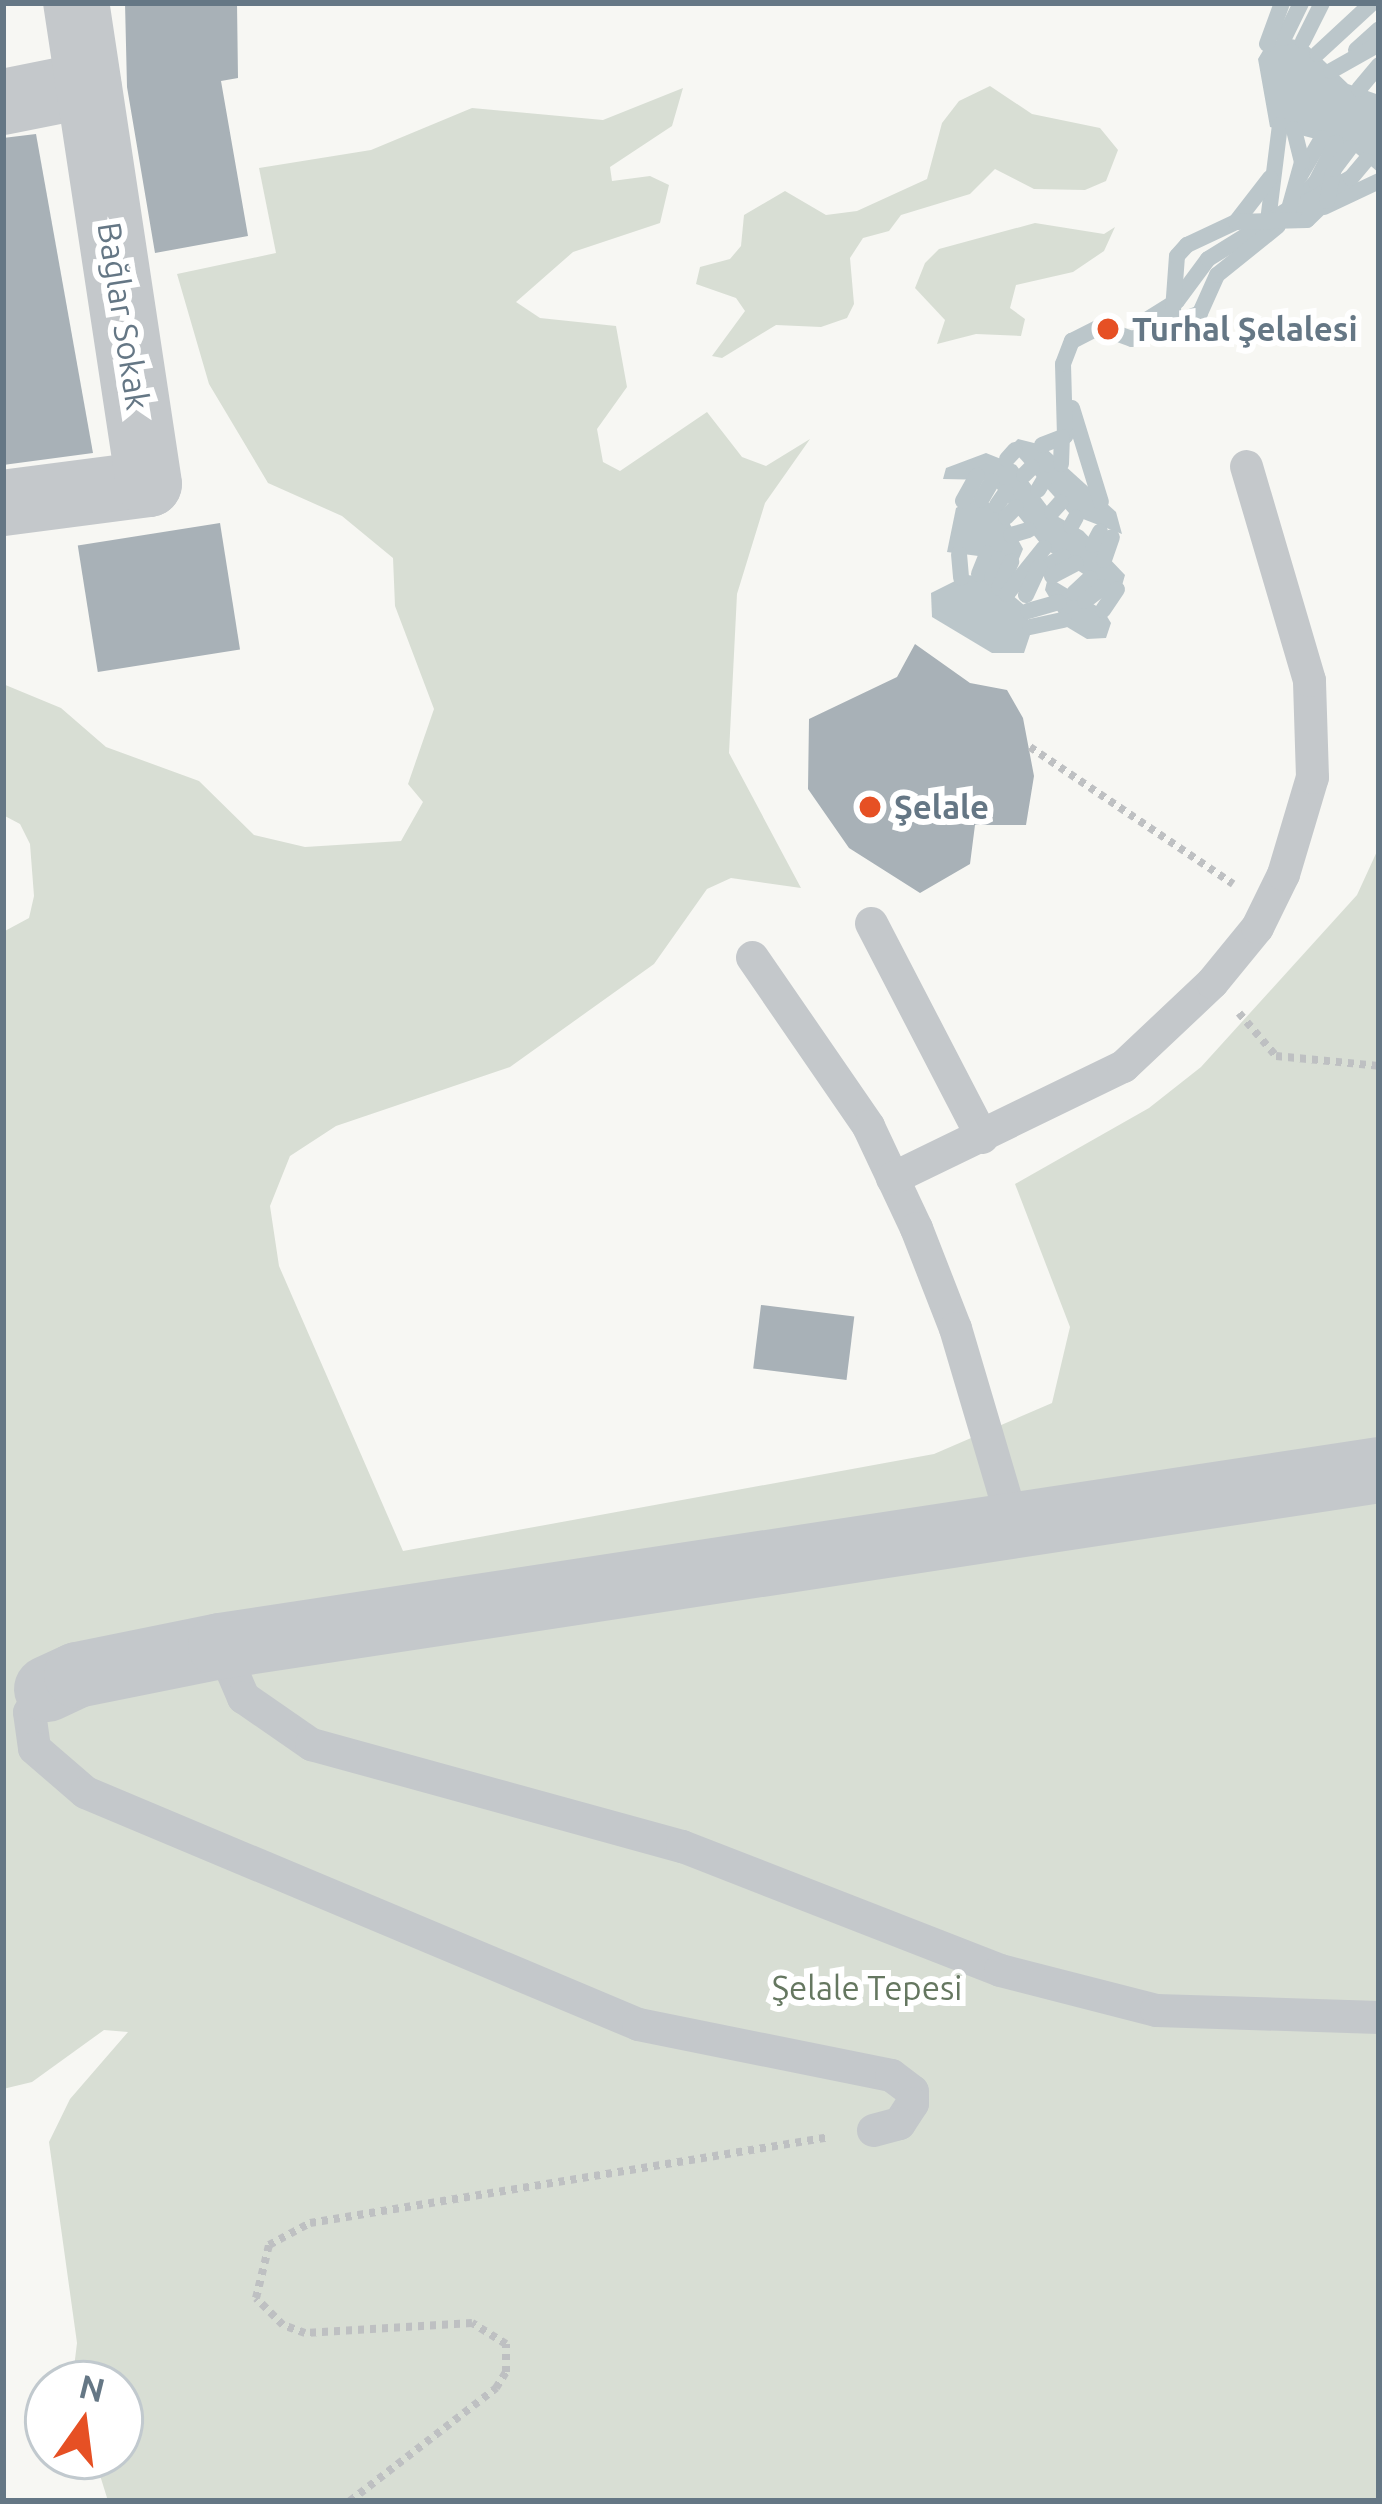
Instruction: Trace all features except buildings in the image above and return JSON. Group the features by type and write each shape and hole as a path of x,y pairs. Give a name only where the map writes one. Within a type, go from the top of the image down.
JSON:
{"street":[{"name":"Bağlar Sokak","path":"3,503 149,484 76,3"},
{"path":"3,102 88,85"},
{"path":"47,1689 77,1675 221,1646 1379,1470"}],"lane":[{"path":"892,1178 1124,1066 1212,982 1267,906 1300,828 1313,722 1299,627 1246,466"},
{"path":"872,923 982,1137"},
{"path":"752,957 868,1126 892,1178 955,1328 1013,1524"},
{"path":"221,1646 243,1697 311,1744 682,1846 1000,1970 1156,2010 1379,2017"},
{"path":"47,1689 29,1712 34,1748 85,1792 638,2024 891,2075 912,2091 912,2103 899,2123 873,2130"}],"path":[{"path":"1030,747 1267,906"},
{"path":"1212,982 1276,1056 1379,1066"},
{"path":"350,2501 496,2388 506,2372 506,2344 472,2323 304,2333 283,2325 256,2298 269,2245 310,2223 873,2130"}],"green space":[{"path":"990,86 1032,114 1100,128 1118,150 1106,181 1085,190 1034,189 995,169 970,194 901,215 889,231 863,238 850,258 854,304 847,318 821,327 776,325 722,358 712,356 745,311 736,298 696,284 700,267 730,259 741,246 744,215 785,191 826,215 857,211 927,179 942,123 959,101"},
{"name":"Şelale Tepesi","path":"683,88 672,126 610,167 612,181 650,176 669,185 660,223 573,252 516,302 540,318 616,326 627,387 597,429 603,462 620,471 707,412 742,457 766,466 810,439 765,503 737,594 729,753 801,888 731,878 707,889 654,964 510,1067 336,1126 290,1156 270,1206 279,1266 403,1551 934,1454 1052,1403 1070,1327 1015,1184 1149,1108 1201,1067 1357,895 1379,847 1379,2501 108,2501 101,2480 144,2480 144,2360 75,2360 77,2343 49,2142 70,2099 128,2032 104,2030 32,2082 3,2089 3,932 29,918 34,896 30,844 20,824 3,815 3,684 61,708 106,747 199,781 254,835 305,847 401,841 423,802 408,784 434,709 395,606 393,558 342,516 268,483 209,384 177,274 276,253 259,168 371,150 472,108 603,120"},
{"path":"1035,223 1104,234 1115,227 1104,251 1073,272 1016,285 1010,308 1025,319 1021,336 976,334 937,344 945,320 915,288 925,263 939,249"}],"shaded area":[{"path":"1284,38 1303,41 1348,84 1379,95 1379,173 1350,148 1270,127 1258,59 1267,44"},
{"path":"1018,439 1042,445 1116,512 1122,534 1070,514 1010,447"},
{"path":"986,453 1016,465 1053,514 1083,531 1125,575 1121,589 1103,587 1044,548 990,480 943,479 946,468"},
{"path":"974,498 1001,507 1023,549 1018,561 947,552 956,508"},
{"path":"967,575 992,578 1025,606 1031,632 1024,653 992,653 932,617 931,593"},
{"path":"1048,577 1103,610 1111,623 1106,638 1087,639 1067,627 1045,590"}],"waterway":[{"path":"1267,44 1282,3"},
{"path":"1284,38 1301,3"},
{"path":"1303,41 1322,3"},
{"path":"1317,54 1372,3"},
{"path":"1356,50 1379,29"},
{"path":"1331,71 1379,44"},
{"path":"1359,89 1379,65"},
{"path":"1268,221 1280,125"},
{"path":"1148,319 1177,301 1208,259 1289,209 1302,162 1294,129"},
{"path":"1300,176 1322,138"},
{"path":"1294,204 1316,182 1336,143"},
{"path":"1042,445 1065,436 1063,364 1072,341 1099,327 1132,339 1172,324 1177,256 1187,245 1236,222 1307,220 1327,201 1334,169 1350,148"},
{"path":"1283,215 1351,178 1366,160"},
{"path":"1236,222 1270,178"},
{"path":"1324,207 1379,181"},
{"path":"1172,324 1200,313 1217,275 1278,226"},
{"path":"1072,408 1101,502"},
{"path":"1061,464 1062,437"},
{"path":"1007,459 1015,450"},
{"path":"1024,475 1032,467"},
{"path":"963,501 977,476"},
{"path":"1038,490 1044,480"},
{"path":"981,500 992,481"},
{"path":"997,505 1006,492"},
{"path":"1052,512 1061,502"},
{"path":"1006,517 1016,507"},
{"path":"1071,526 1076,517"},
{"path":"1011,535 1028,530"},
{"path":"1093,545 1100,532"},
{"path":"1104,560 1112,537"},
{"path":"1007,594 1044,548"},
{"path":"959,554 961,578"},
{"path":"979,574 987,554"},
{"path":"1027,576 1063,557"},
{"path":"992,578 999,559"},
{"path":"999,588 1011,562"},
{"path":"1052,576 1076,563"},
{"path":"1026,595 1039,567"},
{"path":"1074,593 1090,578"},
{"path":"1085,601 1103,587"},
{"path":"1103,610 1117,589"},
{"path":"1028,611 1059,602"},
{"path":"1030,627 1063,620"}],"place":[{"name":"Turhal Şelalesi","path":"1108,329"},
{"name":"Şelale","path":"870,807"}]}
